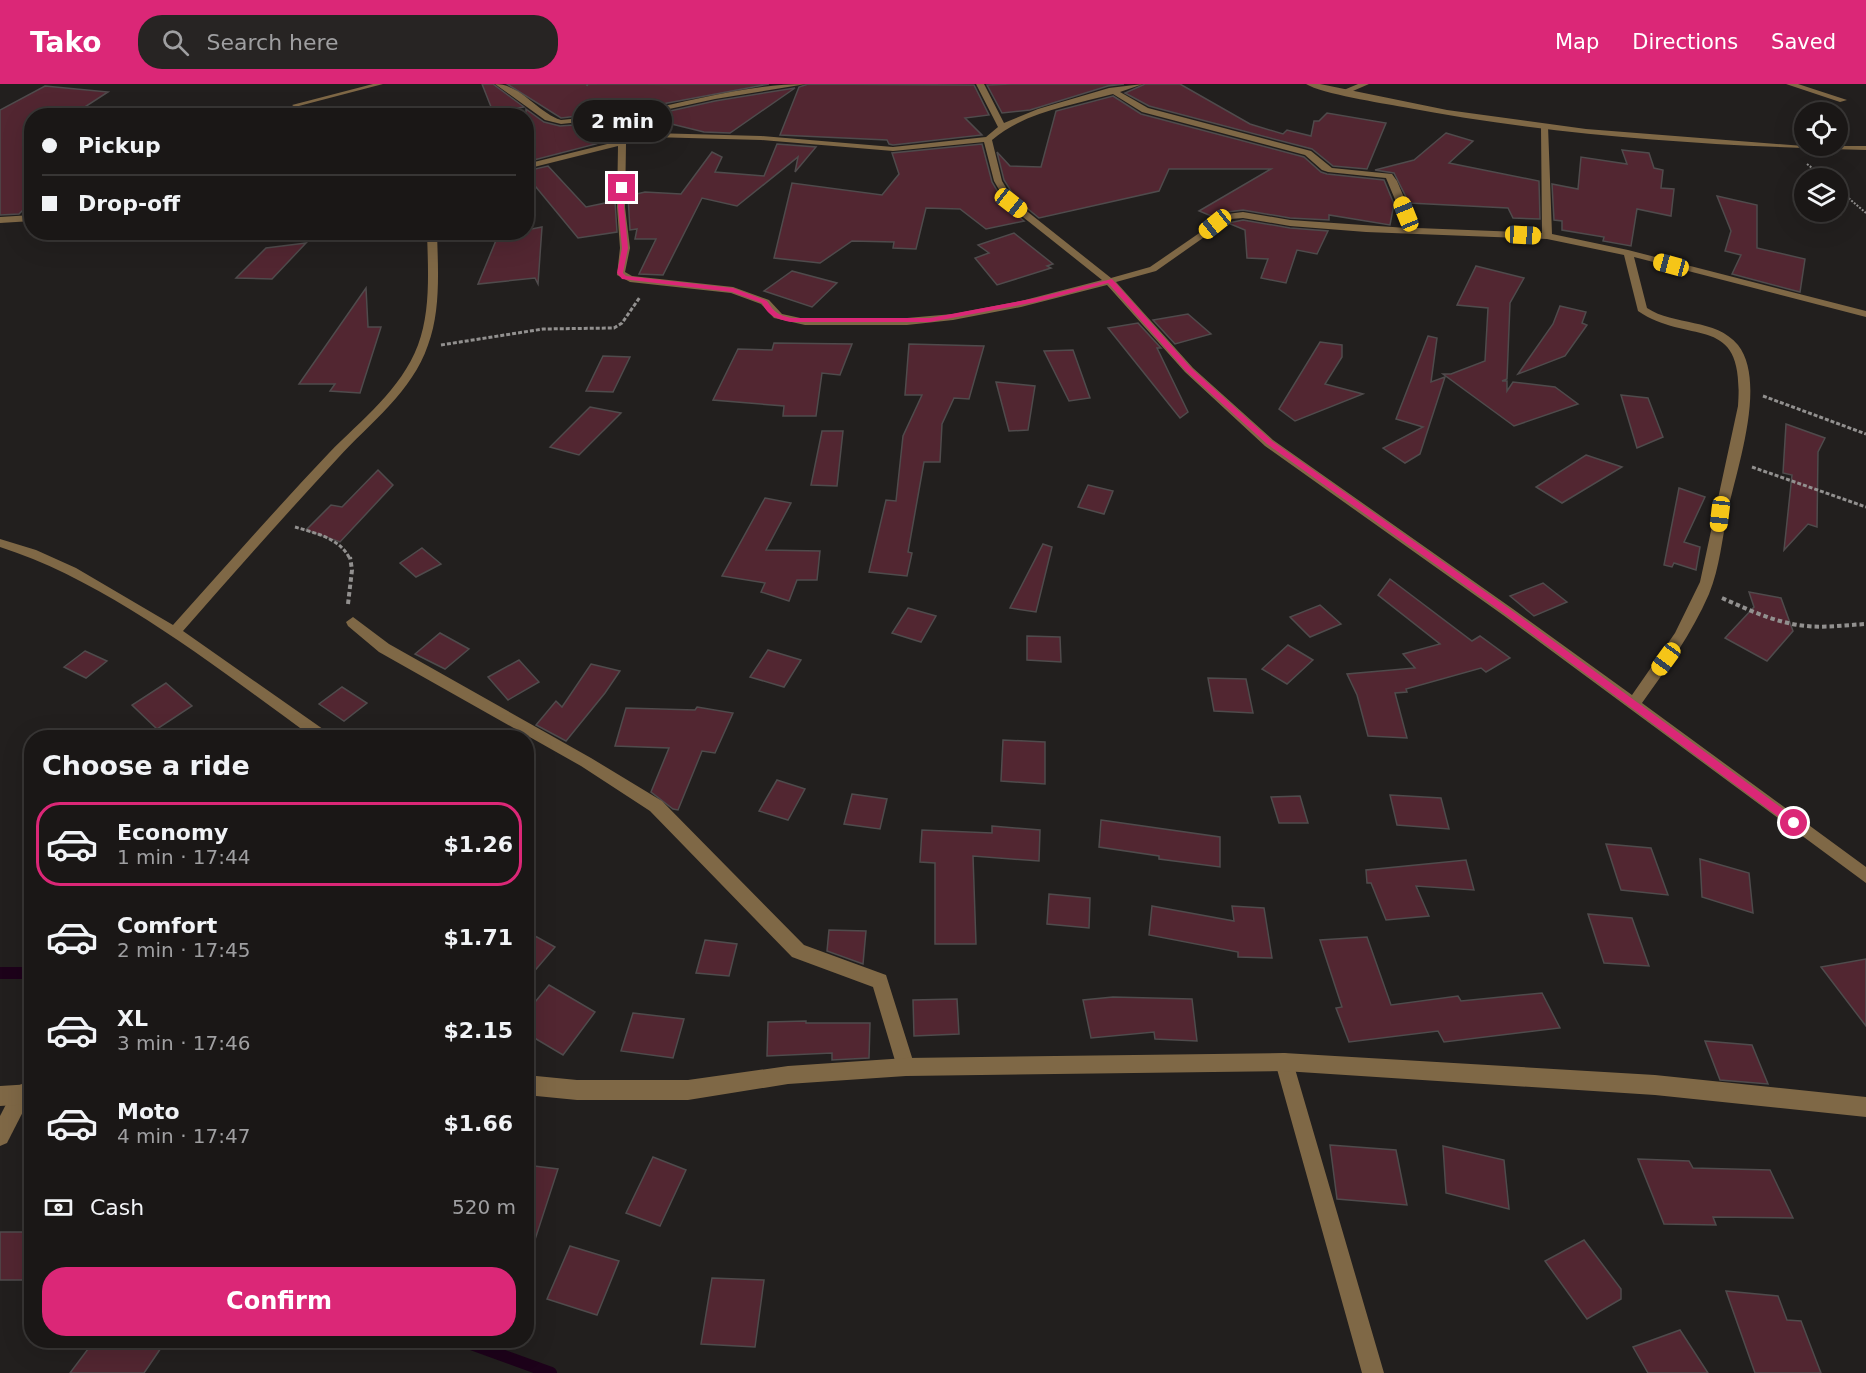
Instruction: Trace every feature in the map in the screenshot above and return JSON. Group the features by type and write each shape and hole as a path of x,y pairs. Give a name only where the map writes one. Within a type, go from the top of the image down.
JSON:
{"street":[{"path":"499,84 553,120 644,124 761,138 893,149 942,146 988,139 1002,127 1041,111 1139,84"},
{"path":"534,165 622,142 644,124 715,97 802,84"},
{"path":"980,84 1002,127"},
{"path":"1310,84 1387,103 1545,128 1677,141 1866,148"},
{"path":"1343,92 1365,84"},
{"path":"1790,84 1843,100"},
{"path":"1112,90 1145,110 1308,153 1325,168 1389,176 1394,181 1413,230"},
{"path":"1545,128 1547,236"},
{"path":"988,139 994,172 1001,190 1011,203 1109,281 1189,370 1269,443 1508,612 1866,876"},
{"path":"622,142 621,207 625,248 620,273 630,279 733,290 765,302 770,312 776,317 791,320 915,321 945,318 1036,300 1154,269 1215,224 1234,215 1290,223 1547,236 1628,253 1866,314"},
{"path":"0,220 24,218"},
{"path":"175,631 274,520 381,408 409,372 423,347 429,324 432,240"},
{"path":"1628,253 1642,309 1655,317 1706,331 1727,341 1737,352 1745,390 1734,461 1720,514 1717,543 1704,591 1677,643 1633,705"},
{"path":"0,543 57,562 175,631 314,730"},
{"path":"352,622 384,648 529,730"},
{"path":"534,733 656,806 798,951 880,981 906,1067"},
{"path":"1284,1062 1373,1373"},
{"path":"534,1087 577,1090 688,1090 788,1075 906,1067 1284,1062 1644,1084 1866,1107"},
{"path":"0,1096 24,1094"},
{"path":"0,1136 24,1099"}],"lane":[{"path":"295,105 380,84"}],"path":[{"path":"1848,198 1866,213"},
{"path":"423,347 543,329 614,328 622,323 650,282"},
{"path":"1745,390 1866,434"},
{"path":"1734,461 1866,507"},
{"path":"274,520 330,539 347,552 353,566 347,601 352,622"},
{"path":"1704,591 1783,622 1808,627 1866,624"}],"building":[{"path":"482,84 493,84 524,107 518,108 491,108"},
{"path":"507,84 587,84 587,86 588,84 769,84 630,110 561,118"},
{"path":"808,84 974,85 989,115 965,118 982,135 893,145 887,140 780,135 799,87"},
{"path":"1124,84 1108,86 1030,110 1002,113 987,85"},
{"path":"1145,84 1180,84 1250,124 1283,134 1287,130 1311,136 1314,121 1319,121 1327,113 1386,123 1367,169 1333,166 1312,149 1149,106 1125,93"},
{"path":"45,86 108,92 83,108 24,108 24,209 19,214 0,215 0,110"},
{"path":"795,88 730,133 704,132 643,117 715,101"},
{"path":"1113,96 1141,114 1304,157 1321,172 1327,174 1384,180 1394,204 1390,225 1329,215 1329,220 1290,218 1243,210 1227,212 1216,218 1199,211 1271,169 1169,169 1159,191 1039,218 1016,199 1004,180 997,152 1010,166 1041,167 1056,111"},
{"path":"534,115 544,122 560,126 574,125 596,144 534,160"},
{"path":"1446,133 1473,141 1449,163 1539,181 1540,219 1513,218 1508,208 1409,203 1394,173 1375,170 1414,160"},
{"path":"777,144 816,147 795,172 798,157 737,206 702,198 663,275 639,274 656,239 635,239 637,229 630,230 628,196 645,192 681,194 712,152 722,157 715,172 764,176"},
{"path":"982,144 992,182 1006,206 1024,221 986,229 960,209 926,208 916,249 893,248 894,242 852,241 820,263 774,258 792,183 882,195 899,174 892,153"},
{"path":"1622,150 1649,153 1654,168 1663,170 1661,188 1674,189 1671,216 1637,209 1631,246 1603,241 1604,237 1562,230 1562,221 1554,220 1552,184 1578,189 1581,157 1627,164"},
{"path":"548,166 586,207 615,201 617,232 578,238 534,185 534,169"},
{"path":"1717,196 1757,205 1757,248 1805,259 1800,292 1732,274 1741,255 1725,251 1731,231"},
{"path":"1243,220 1290,228 1328,231 1317,254 1297,250 1286,283 1261,278 1268,259 1247,258 1245,230 1228,223"},
{"path":"542,227 538,284 535,278 478,284 496,240 534,240 534,228"},
{"path":"1014,233 1053,264 1047,266 1051,268 997,285 975,258 989,253 978,245"},
{"path":"306,243 272,279 236,278 266,248"},
{"path":"1476,266 1524,278 1510,303 1507,379 1502,381 1507,381 1507,391 1513,382 1555,387 1578,404 1514,426 1443,374 1451,374 1485,361 1488,308 1457,305"},
{"path":"792,271 837,283 812,307 764,291"},
{"path":"366,288 368,327 381,327 360,393 330,391 335,384 299,384"},
{"path":"1560,306 1586,312 1582,323 1587,325 1565,356 1518,374 1553,324"},
{"path":"1188,314 1211,334 1175,344 1153,320"},
{"path":"1138,323 1161,348 1157,348 1188,412 1180,418 1108,328"},
{"path":"1428,336 1437,338 1431,382 1445,377 1420,454 1405,463 1383,448 1423,427 1396,419"},
{"path":"1320,342 1342,345 1342,357 1325,384 1363,394 1295,421 1279,409"},
{"path":"774,343 852,344 840,375 822,373 816,416 783,416 784,406 713,400 738,349 772,350"},
{"path":"909,344 984,346 969,399 954,398 942,424 940,462 924,462 908,552 912,553 907,576 869,572 886,500 896,501 903,436 922,395 905,395"},
{"path":"1073,350 1090,398 1069,401 1044,351"},
{"path":"603,356 630,357 613,392 586,391"},
{"path":"996,382 1035,386 1028,430 1009,431"},
{"path":"1621,395 1648,398 1663,437 1637,448"},
{"path":"590,407 621,413 579,455 550,447"},
{"path":"1786,424 1825,438 1818,452 1817,527 1808,524 1784,550 1792,475 1783,473"},
{"path":"822,431 843,431 837,486 811,485"},
{"path":"1586,455 1622,467 1562,503 1536,487"},
{"path":"378,470 393,485 340,542 306,530 331,505 342,507"},
{"path":"1088,485 1113,491 1104,514 1078,507"},
{"path":"1679,488 1705,497 1684,542 1700,547 1696,570 1674,563 1672,567 1664,565"},
{"path":"765,498 791,503 766,550 820,551 817,580 797,580 789,601 761,592 765,583 722,576"},
{"path":"1043,544 1052,547 1036,612 1010,608"},
{"path":"422,548 441,564 416,577 400,563"},
{"path":"1390,579 1472,641 1480,636 1510,658 1486,672 1481,668 1406,689 1407,692 1395,693 1407,738 1368,736 1357,695 1347,674 1415,668 1403,654 1440,644 1378,595"},
{"path":"1543,583 1567,602 1534,616 1510,596"},
{"path":"1749,592 1781,598 1793,631 1767,661 1725,638 1754,607"},
{"path":"1320,605 1341,624 1310,637 1290,617"},
{"path":"908,608 936,616 921,642 892,633"},
{"path":"440,633 469,649 445,669 415,654"},
{"path":"1027,636 1060,637 1061,662 1027,660"},
{"path":"1288,645 1313,660 1287,684 1262,669"},
{"path":"768,650 801,660 784,687 750,677"},
{"path":"85,651 107,661 86,678 64,667"},
{"path":"519,660 539,682 508,700 488,677"},
{"path":"591,664 620,671 566,741 536,725 556,701 562,707"},
{"path":"1208,678 1246,679 1253,713 1214,711"},
{"path":"166,683 192,706 157,729 132,705"},
{"path":"342,687 367,703 344,721 319,704"},
{"path":"697,707 733,713 715,753 702,751 678,810 673,809 651,792 669,748 615,746 626,708 695,710"},
{"path":"1003,740 1045,742 1045,784 1001,781"},
{"path":"777,780 805,789 788,820 759,811"},
{"path":"852,794 887,799 880,829 844,824"},
{"path":"1390,795 1441,798 1449,829 1397,825"},
{"path":"1300,796 1308,823 1279,823 1271,797"},
{"path":"1101,820 1220,837 1220,867 1159,859 1159,856 1099,847"},
{"path":"992,826 1040,830 1039,861 973,856 976,944 935,944 935,863 920,862 922,830 992,833"},
{"path":"1606,844 1651,848 1668,895 1621,890"},
{"path":"1700,859 1749,873 1753,913 1702,897"},
{"path":"1466,860 1474,890 1416,886 1429,916 1386,920 1371,883 1367,883 1366,870"},
{"path":"1049,894 1090,898 1089,928 1047,924"},
{"path":"1152,906 1234,921 1232,906 1264,908 1272,958 1238,957 1238,952 1149,935"},
{"path":"1588,914 1632,918 1649,966 1604,963"},
{"path":"829,930 866,931 863,964 827,951"},
{"path":"534,935 555,947 534,972"},
{"path":"1367,937 1391,1005 1458,996 1461,1001 1542,993 1560,1028 1444,1042 1438,1031 1349,1042 1336,1008 1342,1007 1320,940"},
{"path":"705,940 737,944 729,976 696,973"},
{"path":"1866,959 1866,1026 1821,967"},
{"path":"549,985 595,1012 563,1055 534,1038 534,1003"},
{"path":"1113,997 1192,999 1197,1041 1155,1039 1154,1032 1091,1038 1083,1000"},
{"path":"957,999 959,1034 914,1036 913,1000"},
{"path":"633,1013 684,1019 673,1058 621,1051"},
{"path":"806,1021 806,1023 870,1023 869,1058 832,1060 832,1053 767,1056 768,1022"},
{"path":"1705,1041 1752,1045 1768,1084 1720,1080"},
{"path":"1330,1145 1396,1150 1407,1205 1337,1199"},
{"path":"1443,1146 1504,1160 1509,1209 1446,1193"},
{"path":"653,1157 686,1170 660,1226 626,1213"},
{"path":"1638,1159 1689,1161 1693,1168 1770,1170 1793,1218 1713,1217 1716,1225 1664,1224"},
{"path":"534,1166 558,1169 534,1243"},
{"path":"0,1232 24,1232 24,1280 0,1280"},
{"path":"1584,1240 1621,1289 1621,1299 1587,1319 1545,1261"},
{"path":"570,1246 619,1261 597,1315 547,1299"},
{"path":"712,1278 764,1280 755,1347 701,1344"},
{"path":"1726,1291 1778,1296 1787,1320 1801,1321 1821,1373 1755,1373"},
{"path":"1680,1330 1708,1373 1648,1373 1633,1347"},
{"path":"89,1348 161,1348 144,1373 70,1373"}],"waterway":[{"path":"0,973 24,973"},
{"path":"482,1348 551,1373"}],"route":[{"path":"622,188 621,207 625,248 620,273 624,277 650,282 733,290 765,302 770,312 776,317 791,320 930,320 1036,300 1109,281 1189,370 1269,443 1508,612 1794,823"}]}
